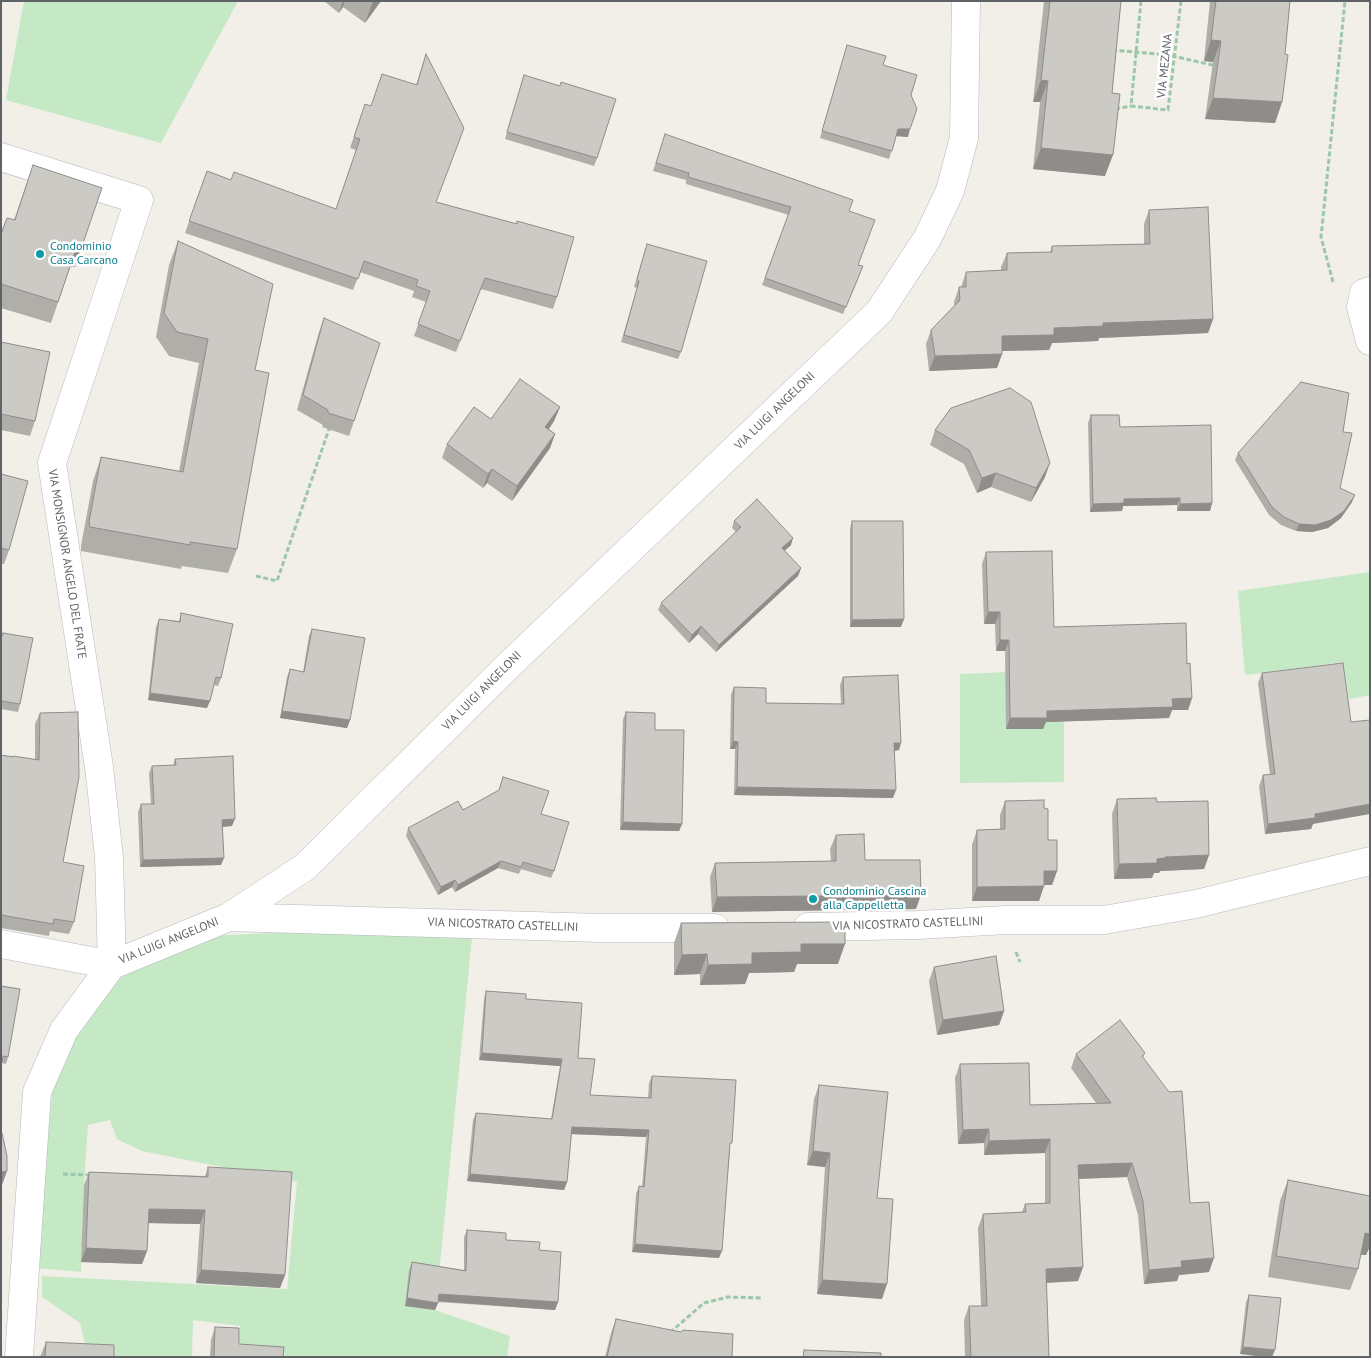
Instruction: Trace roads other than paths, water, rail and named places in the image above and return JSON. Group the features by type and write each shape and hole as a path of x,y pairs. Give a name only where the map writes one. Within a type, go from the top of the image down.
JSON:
{"street":[{"name":"VIA LUIGI ANGELONI","path":"19,1357 37,1092 64,1030 112,965 229,917 305,866 508,664 879,312 927,238 950,191 964,138 966,1"},
{"name":"VIA MONSIGNOR ANGELO DEL FRATE","path":"1,157 139,200 52,463 99,767 109,857 112,965"},
{"path":"1367,292 1361,307 1370,341"},
{"name":"VIA NICOSTRATO CASTELLINI","path":"781,927 918,925 1006,920 1104,920 1196,904 1370,861"},
{"name":"VIA NICOSTRATO CASTELLINI","path":"229,917 601,928 742,927"},
{"path":"1,944 112,965"}],"place":[{"name":"Condominio Casa Carcano","path":"40,254"},
{"name":"Condominio Cascina alla Cappelletta","path":"813,899"}]}
